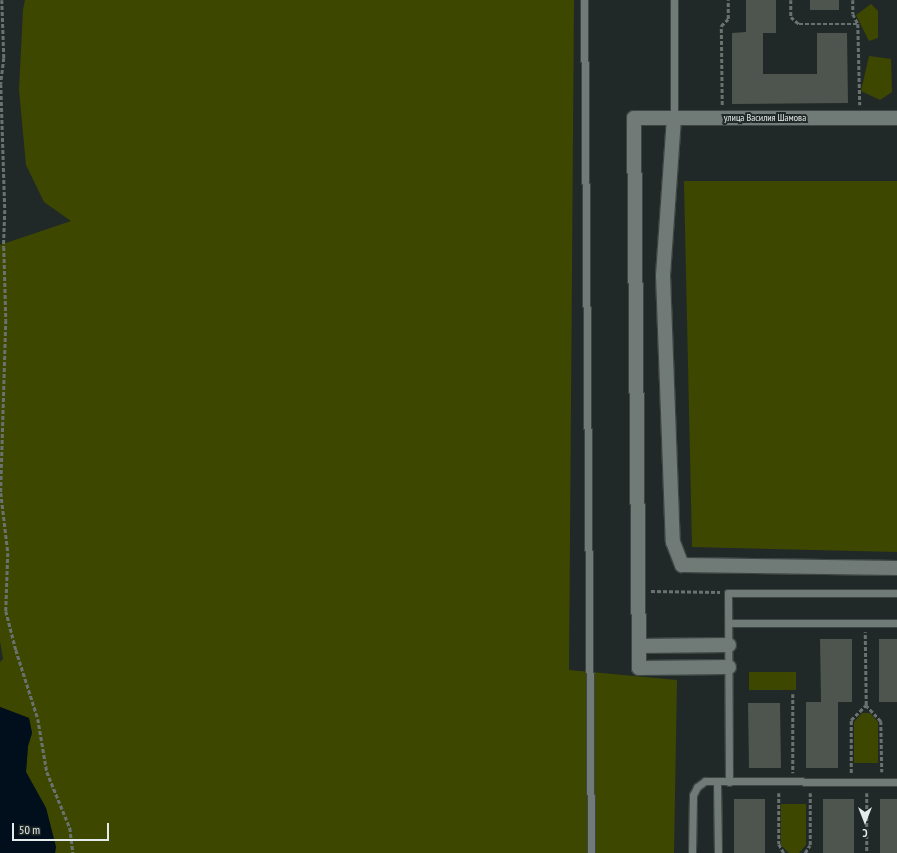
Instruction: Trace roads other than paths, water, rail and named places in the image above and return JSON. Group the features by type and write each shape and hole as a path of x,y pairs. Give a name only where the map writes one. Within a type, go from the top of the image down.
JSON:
{"street":[{"name":"улица Василия Шамова","path":"639,646 634,118 897,118"},
{"path":"674,118 663,275 673,542 682,565 897,568"},
{"path":"729,645 639,646 639,668 729,667"}],"lane":[{"path":"584,0 591,853"},
{"path":"674,0 674,118"},
{"path":"729,782 728,592 897,592"},
{"path":"729,623 897,623"},
{"path":"717,782 718,853"},
{"path":"692,853 692,795 701,783 897,782"}],"water":[{"path":"0,707 29,718 32,733 28,746 26,772 46,808 56,847 55,853 0,853"}]}
